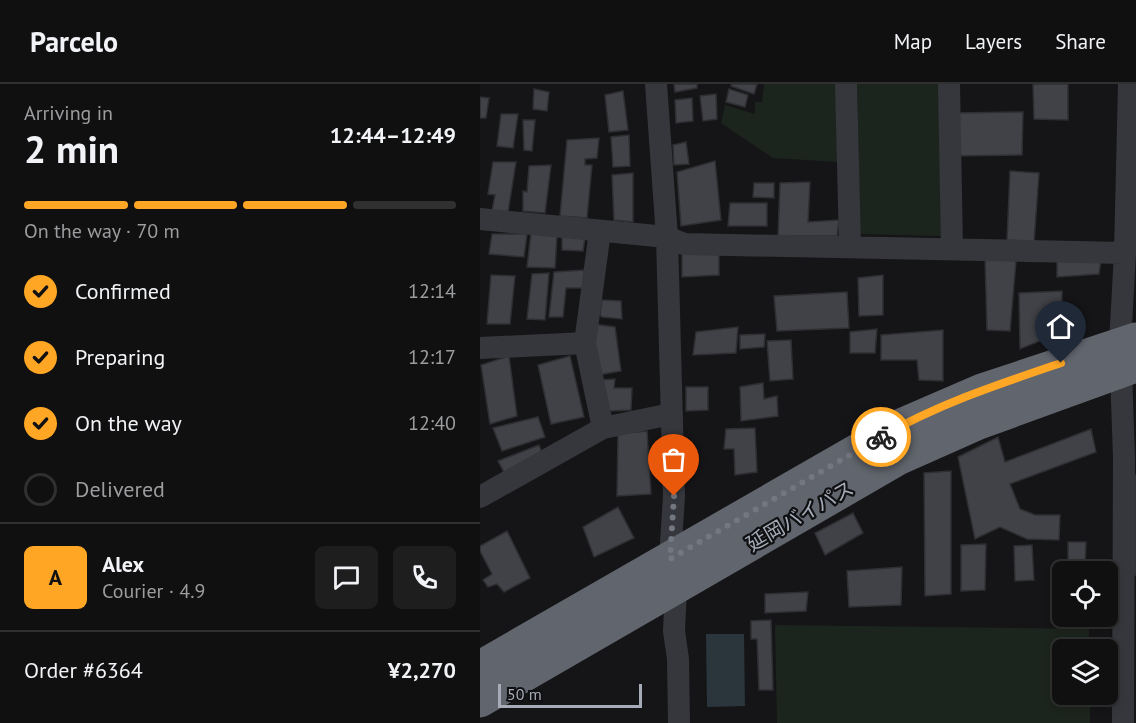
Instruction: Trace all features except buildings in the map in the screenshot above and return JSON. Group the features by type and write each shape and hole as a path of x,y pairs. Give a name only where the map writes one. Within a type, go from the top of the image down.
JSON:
{"highway":[{"name":"延岡バイパス","path":"480,701 901,426 982,390 1128,355"},
{"name":"延岡バイパス","path":"480,667 673,574"}],"street":[{"path":"656,84 667,237 674,496 674,631 678,659 679,723"},
{"path":"846,84 850,246"},
{"path":"949,84 952,249"},
{"path":"1124,723 1130,458 1128,355 1131,90"},
{"path":"480,219 667,237 684,244 952,249 1129,239"},
{"path":"600,231 585,343 603,428"},
{"path":"480,348 585,343"},
{"path":"480,497 603,428 671,414"}],"shaded area":[{"path":"764,84 839,84 839,162 773,158 721,123 725,105 755,114 755,102 762,102"},
{"path":"857,84 940,84 944,236 860,234"},
{"path":"775,625 1089,629 1089,639 1052,639 1052,705 1090,705 1090,723 777,723"},
{"path":"706,634 744,634 745,706 707,707"}],"way so far":[{"path":"674,496 670,559 881,437"}],"route":[{"path":"881,437 982,390 1061,363"}]}
